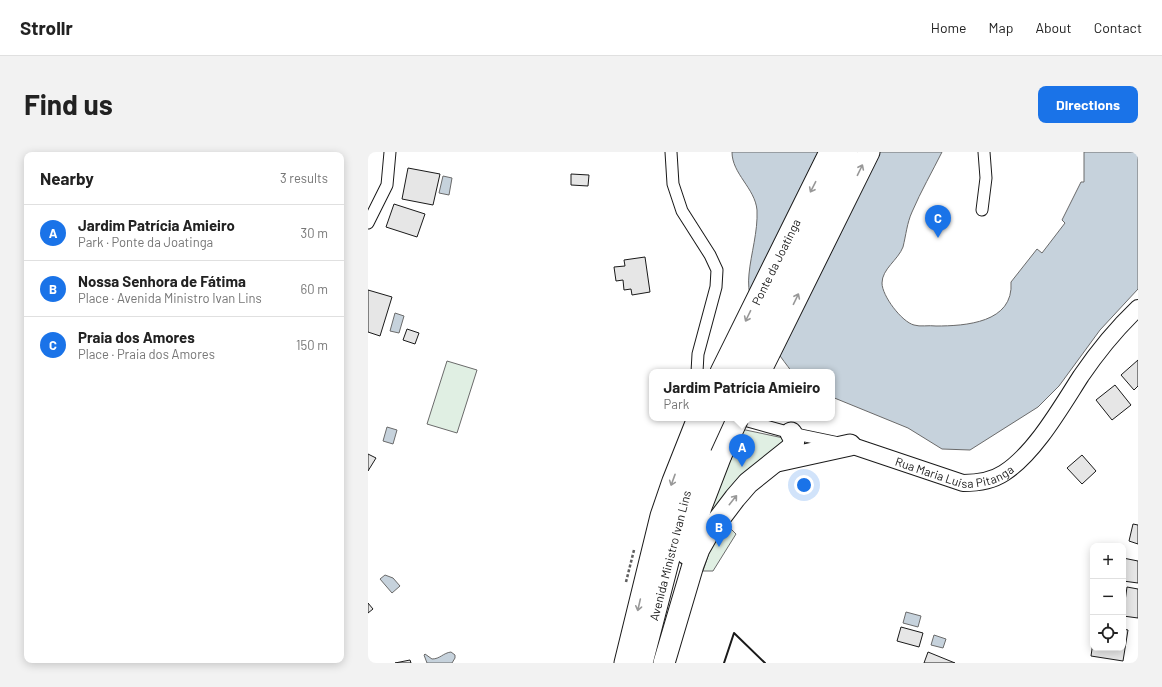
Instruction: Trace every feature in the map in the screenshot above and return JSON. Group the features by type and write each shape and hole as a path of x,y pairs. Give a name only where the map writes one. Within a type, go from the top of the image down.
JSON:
{"highway":[{"name":"Ponte da Joatinga","path":"722,369 830,152"},
{"name":"Ponte da Joatinga","path":"739,369 847,152"},
{"path":"761,369 869,152"},
{"path":"659,663 695,528 703,449 698,421"},
{"path":"625,663 661,516 703,449 715,421"},
{"path":"703,449 738,421"},
{"path":"664,663 699,549 735,498 748,483 792,447 794,438 791,433"},
{"path":"776,461 850,445"},
{"name":"Avenida Ministro Ivan Lins","path":"642,663 686,492 703,449"}],"street":[{"path":"368,223 387,184 391,158 390,152"},
{"path":"671,152 672,184 682,211 710,255 717,270 716,287 698,354 697,369"},
{"path":"982,210 986,178 984,152"},
{"name":"Rua Maria Luisa Pitanga","path":"747,421 791,433 850,445 962,483 975,483 1004,473 1030,448 1062,407 1100,348 1138,308"}],"green space":[{"path":"447,361 477,370 457,433 427,424"},
{"path":"741,429 788,439 718,509 710,514 718,485"},
{"path":"725,523 736,534 713,571 703,571 713,541"}],"shaded area":[{"path":"732,152 942,152 912,212 901,252 887,269 882,283 885,295 889,301 899,314 909,323 916,326 948,326 973,323 986,319 996,314 1005,306 1010,296 1011,282 1037,249 1042,253 1065,223 1062,220 1081,182 1084,182 1084,152 1138,152 1138,289 1100,330 1059,386 1038,407 970,450 942,449 908,428 835,398 835,369 790,369 776,350 761,326 751,301 749,274 757,210 752,195 739,174 733,160"},
{"path":"443,176 452,178 449,195 439,193"},
{"path":"395,313 404,316 399,333 390,331"},
{"path":"387,427 397,430 393,444 383,441"},
{"path":"385,575 393,578 400,586 392,593 380,579"},
{"path":"906,612 921,616 918,627 903,623"},
{"path":"934,635 946,639 943,648 931,645"},
{"path":"451,652 455,655 452,663 427,663 424,655 425,654 432,659 435,659"}],"building":[{"path":"408,168 440,174 433,205 402,199"},
{"path":"571,174 589,175 588,186 571,185"},
{"path":"394,204 425,214 417,237 386,227"},
{"path":"645,257 650,292 632,295 631,289 624,290 623,280 616,281 614,267 625,266 624,260"},
{"path":"368,290 392,297 380,336 368,332"},
{"path":"407,329 419,333 415,344 403,340"},
{"path":"1138,360 1138,386 1134,390 1121,375"},
{"path":"1115,385 1131,405 1112,420 1096,400"},
{"path":"368,454 376,458 368,471"},
{"path":"1082,455 1096,471 1082,484 1067,468"},
{"path":"1133,524 1138,525 1138,544 1129,541"},
{"path":"1126,559 1138,561 1138,583 1126,581"},
{"path":"1127,587 1138,589 1138,618 1126,616"},
{"path":"368,603 373,609 368,613"},
{"path":"901,627 923,633 919,647 897,641"},
{"path":"1126,630 1128,630 1126,642"},
{"path":"1092,651 1125,651 1123,661 1091,656"},
{"path":"928,652 955,663 924,663"},
{"path":"410,660 411,663 395,663"}],"wall":[{"path":"724,663 734,633 765,663"}],"place":[{"name":"Praia dos Amores","path":"938,238"},
{"name":"Jardim Patrícia Amieiro","path":"742,467"},
{"name":"Nossa Senhora de Fátima","path":"719,547"}]}
